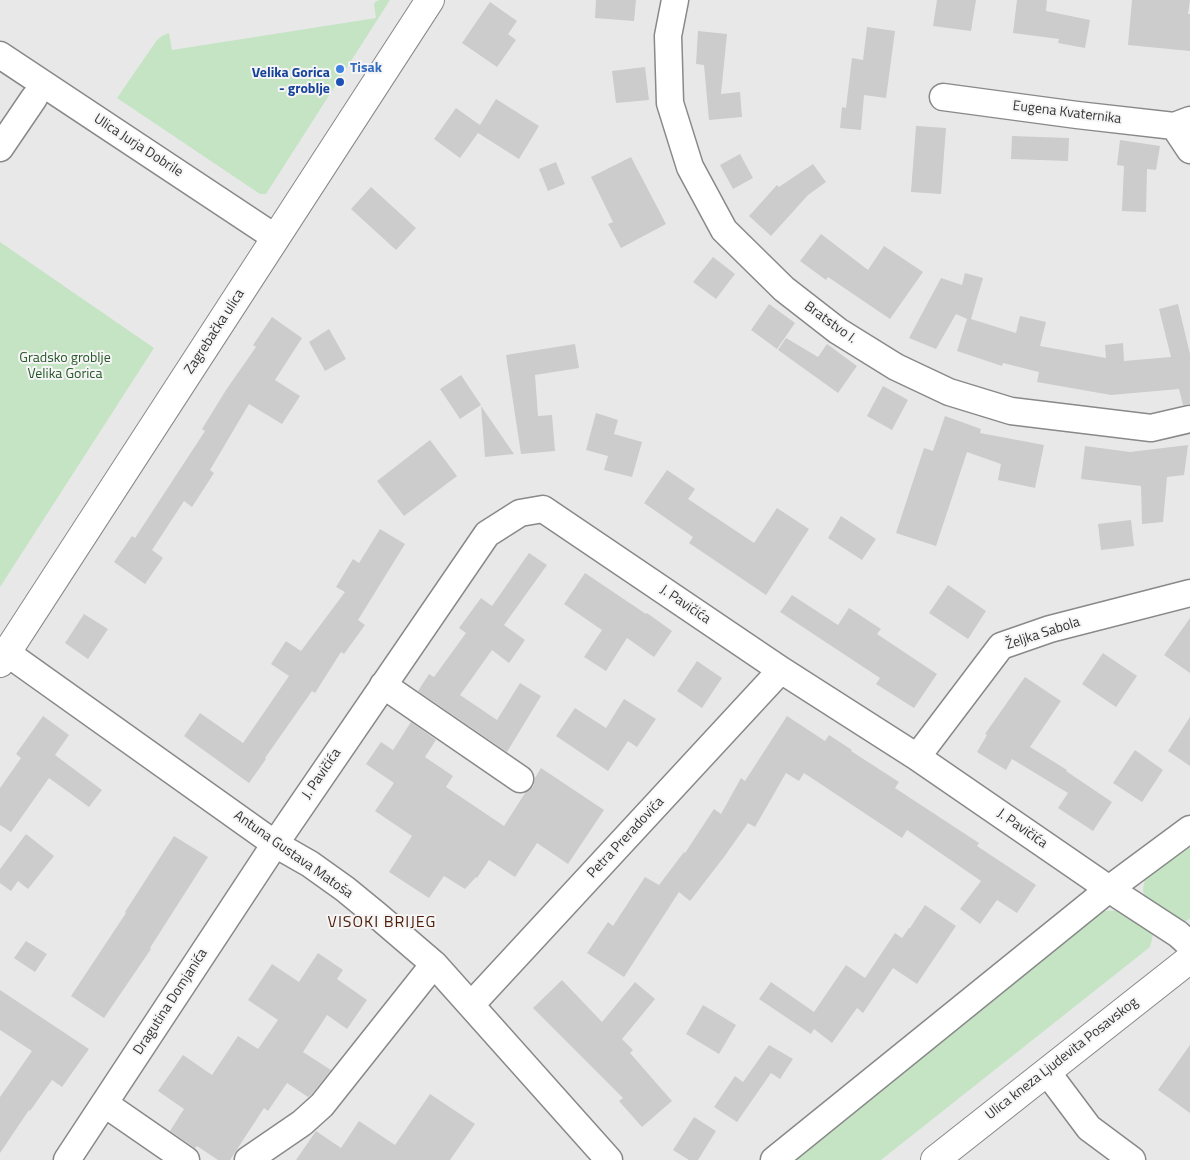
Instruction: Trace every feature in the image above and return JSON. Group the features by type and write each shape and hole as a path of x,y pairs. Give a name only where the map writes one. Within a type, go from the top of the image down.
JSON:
{"main road":[{"name":"Zagrebačka ulica","path":"3,658 430,0"},
{"name":"Ulica kneza Ljudevita Posavskog","path":"935,1160 1190,959"}],"street":[{"name":"Bratstvo I.","path":"674,0 668,36 670,104 690,167 724,230 784,288 846,336 896,367 949,392 1011,411 1151,428 1190,419"},
{"name":"Ulica Jurja Dobrile","path":"0,55 276,238"},
{"name":"Eugena Kvaternika","path":"943,96 1077,115 1182,123"},
{"path":"0,148 34,98"},
{"path":"1182,123 1190,150"},
{"name":"J. Pavičića","path":"275,844 487,534 520,513 543,509 781,670 917,757 1178,934 1190,945"},
{"name":"Željka Sabola","path":"917,757 1002,646 1050,629 1190,593"},
{"name":"Antuna Gustava Matoša","path":"3,658 275,844 310,864 378,916 434,964 609,1160"},
{"name":"Petra Preradovića","path":"471,1005 781,670"},
{"path":"384,685 520,779"},
{"path":"774,1160 1109,889 1190,829"},
{"name":"Dragutina Domjanića","path":"67,1160 275,844"},
{"path":"248,1160 302,1123 322,1105 434,964"},
{"path":"1047,1072 1089,1128 1132,1160"},
{"path":"105,1104 186,1160"}],"green space":[{"path":"379,0 390,0 266,194 260,194 117,98 157,40 169,33 172,50 376,18 374,5"},
{"name":"Gradsko groblje Velika Gorica","path":"0,242 154,348 0,587"},
{"path":"1190,841 1190,918 1180,926 1164,915 1144,896 1143,889 1147,875"},
{"path":"1104,911 1121,912 1141,924 1153,935 1150,947 881,1160 790,1160 1092,918"}],"building":[{"path":"596,0 636,0 634,21 595,18"},
{"path":"937,0 976,0 971,31 933,26"},
{"path":"1017,0 1047,0 1046,11 1090,20 1085,48 1058,43 1059,39 1013,33"},
{"path":"1132,0 1190,0 1188,14 1190,14 1190,51 1128,45"},
{"path":"490,2 517,21 508,34 516,40 497,67 462,43"},
{"path":"867,27 895,31 886,98 864,95 861,130 840,128 842,107 846,108 852,58 863,60"},
{"path":"698,31 727,34 721,94 740,92 742,117 709,120 704,65 696,64"},
{"path":"645,67 649,100 616,103 612,71"},
{"path":"496,99 539,126 519,159 478,133 460,158 434,139 456,108 480,125"},
{"path":"916,126 946,128 941,194 911,192"},
{"path":"1012,136 1069,138 1068,161 1011,159"},
{"path":"1120,140 1160,146 1156,170 1147,169 1146,212 1122,211 1124,166 1117,165"},
{"path":"740,154 753,178 733,189 720,165"},
{"path":"631,157 666,224 621,248 608,224 613,222 591,177"},
{"path":"556,162 565,184 548,191 539,169"},
{"path":"813,164 826,182 808,195 771,236 749,216 777,185 779,187"},
{"path":"371,187 416,228 396,250 351,209"},
{"path":"821,234 868,270 884,246 923,272 890,319 828,277 826,280 800,261"},
{"path":"713,257 735,274 716,299 693,282"},
{"path":"965,273 983,278 971,319 1016,333 1020,316 1046,322 1040,346 1106,358 1105,345 1123,343 1124,361 1171,357 1159,309 1178,304 1190,354 1190,404 1183,405 1179,389 1111,395 1037,382 1039,372 1003,363 1002,366 957,351 967,319 956,314 936,349 909,338 941,278 962,285"},
{"path":"769,304 795,323 777,349 751,330"},
{"path":"272,317 302,338 275,380 300,396 282,424 249,404 210,470 214,473 192,507 184,501 152,550 163,558 145,584 114,562 132,536 135,538 205,431 202,429 256,347 253,345"},
{"path":"329,329 346,359 325,371 309,342"},
{"path":"786,338 818,357 827,344 857,366 838,393 778,350"},
{"path":"575,344 579,368 535,375 538,416 552,415 555,451 521,454 506,355"},
{"path":"461,375 481,405 460,419 440,389"},
{"path":"883,386 908,400 892,430 867,416"},
{"path":"481,406 514,454 485,457"},
{"path":"596,413 618,420 614,434 642,442 632,477 604,470 608,456 586,450"},
{"path":"945,416 981,429 980,433 1044,445 1035,488 998,480 1001,464 967,452 936,546 896,533 924,448 933,451"},
{"path":"430,440 457,476 404,516 377,481"},
{"path":"1188,445 1184,475 1167,477 1163,522 1142,524 1141,486 1081,479 1085,446 1130,452"},
{"path":"667,470 695,489 688,499 754,543 777,508 809,529 766,595 689,543 693,537 644,503"},
{"path":"841,516 876,539 862,560 828,538"},
{"path":"1131,520 1134,546 1101,550 1098,524"},
{"path":"380,529 405,544 358,620 365,625 344,654 341,652 315,693 312,691 249,783 184,736 200,713 243,743 289,676 271,664 286,641 301,651 345,592 336,587 353,559 359,563"},
{"path":"529,553 547,565 504,625 525,640 509,663 492,650 460,695 497,720 520,683 541,696 507,752 418,691 429,674 434,677 466,633 459,628 481,598 492,606"},
{"path":"585,573 672,631 654,657 627,638 606,671 584,657 602,630 564,604"},
{"path":"948,585 986,611 968,639 929,613"},
{"path":"792,595 838,625 849,608 881,629 877,634 937,674 914,708 876,684 880,678 780,612"},
{"path":"84,614 108,629 88,659 65,643"},
{"path":"1190,618 1190,673 1164,655"},
{"path":"1103,653 1137,676 1116,707 1082,684"},
{"path":"697,661 722,678 702,708 677,691"},
{"path":"1025,677 1061,701 1030,747 1067,770 1112,802 1093,831 1058,808 1068,793 1012,759 1006,770 977,752 987,735 985,734"},
{"path":"624,699 656,719 637,747 628,741 608,771 556,736 575,708 606,728"},
{"path":"43,716 69,735 55,755 102,790 89,807 49,778 11,832 0,825 0,788 21,758 16,754"},
{"path":"787,716 825,741 829,735 852,750 899,782 895,788 979,843 977,846 1036,885 1017,913 997,900 980,924 960,909 981,881 907,830 902,838 804,773 799,781 786,773 755,827 748,823 690,901 679,892 624,977 587,953 608,922 613,926 645,877 659,885 685,853 714,809 721,814 741,778 745,781"},
{"path":"1190,717 1190,766 1168,751"},
{"path":"411,722 436,740 425,757 453,776 446,787 504,826 525,793 533,787 535,778 541,768 604,810 568,864 537,843 515,877 489,860 477,878 465,889 444,876 429,898 389,872 412,836 375,811 394,783 366,764 381,742 393,750"},
{"path":"1135,750 1163,770 1142,802 1113,783"},
{"path":"26,834 54,856 28,889 18,881 11,891 0,883 0,869"},
{"path":"174,836 208,857 151,949 104,1018 71,996"},
{"path":"925,905 956,926 917,984 893,968 863,1013 857,1008 832,1043 814,1029 811,1034 759,999 771,982 814,1012 846,965 865,978 895,933 902,938"},
{"path":"26,941 47,954 35,972 14,958"},
{"path":"318,953 343,970 337,979 367,1000 347,1029 327,1015 303,1052 331,1070 311,1095 308,1097 287,1083 268,1111 264,1108 230,1160 218,1160 197,1146 195,1148 170,1131 184,1109 158,1091 183,1055 212,1075 238,1036 258,1049 278,1020 248,1000 272,964 299,982"},
{"path":"562,980 602,1022 635,982 655,999 622,1039 633,1050 630,1053 672,1101 642,1127 619,1101 623,1098 533,1008"},
{"path":"0,990 89,1049 62,1087 52,1080 0,1153 0,1097 32,1051 0,1030"},
{"path":"703,1005 736,1025 719,1054 686,1034"},
{"path":"769,1045 793,1059 780,1079 771,1073 737,1122 714,1107 735,1076 743,1082"},
{"path":"1190,1045 1190,1113 1158,1090"},
{"path":"430,1094 475,1124 450,1160 296,1160 316,1131 341,1148 359,1121 395,1145"},
{"path":"694,1117 716,1131 698,1160 689,1160 673,1150"}],"place":[{"name":"Tisak","path":"340,69"},
{"name":"Velika Gorica - groblje","path":"340,82"}],"district":[{"name":"VISOKI BRIJEG","path":"382,923"}]}
